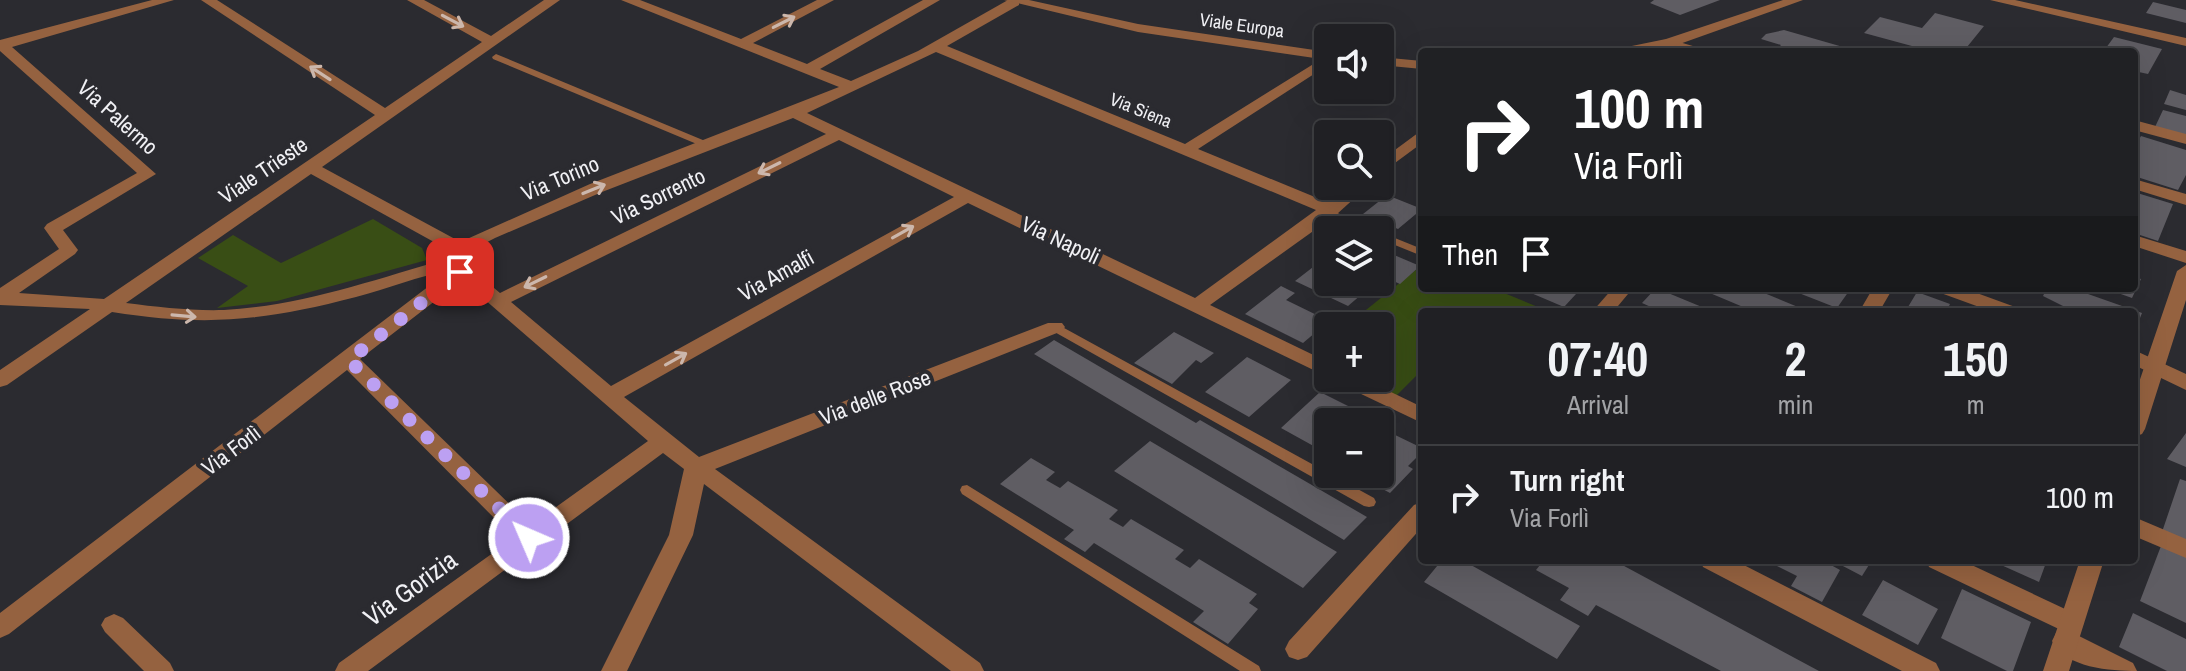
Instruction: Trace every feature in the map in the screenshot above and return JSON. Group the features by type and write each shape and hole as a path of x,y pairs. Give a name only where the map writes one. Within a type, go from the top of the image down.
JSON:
{"street":[{"path":"1,45 134,5 167,0"},
{"path":"208,0 385,115"},
{"path":"414,0 494,50"},
{"name":"Viale Trieste","path":"0,380 385,115 494,50 553,0"},
{"path":"628,0 853,87"},
{"path":"741,44 827,0"},
{"path":"808,70 933,0"},
{"path":"1643,48 1669,43 1796,0"},
{"path":"1997,0 2186,39"},
{"path":"2025,0 2186,39"},
{"name":"Via Torino","path":"0,298 62,298 198,317 240,314 288,306 454,259 461,249 489,234 853,87 936,47 1013,1"},
{"name":"Viale Europa","path":"1013,1 1138,28 1314,55"},
{"path":"1669,43 1685,48"},
{"name":"Via Palermo","path":"0,298 69,250 53,228 148,174 1,45"},
{"name":"Via Siena","path":"936,47 1330,211"},
{"path":"1394,62 1418,65"},
{"path":"1186,150 1314,66"},
{"name":"Via Napoli","path":"793,112 1314,363"},
{"path":"2138,126 2186,139"},
{"name":"Via Sorrento","path":"498,301 839,134"},
{"path":"1394,158 1418,138"},
{"path":"310,167 454,259 607,397 663,442 971,671"},
{"path":"2138,185 2186,200"},
{"name":"Via Amalfi","path":"607,397 968,196"},
{"path":"1198,305 1343,200"},
{"path":"2138,241 2186,257"},
{"name":"Via Forlì","path":"0,627 349,360 454,259"},
{"path":"2138,401 2144,360 2186,271"},
{"path":"1606,308 1620,292"},
{"path":"1956,292 2000,308"},
{"name":"Via delle Rose","path":"696,467 1055,327"},
{"path":"349,360 529,538"},
{"path":"2144,360 2186,383"},
{"path":"1373,392 1418,414"},
{"name":"Via Gorizia","path":"348,671 663,442"},
{"path":"614,671 681,535 696,467"},
{"path":"1298,649 1418,515"},
{"path":"2138,528 2186,549"},
{"path":"1722,564 1927,671"},
{"path":"1945,564 2068,632 2124,671"},
{"path":"2056,671 2091,564"},
{"path":"114,625 161,671"}],"lane":[{"path":"494,50 707,145"},
{"path":"1330,211 1340,216"},
{"path":"1394,241 1418,251"},
{"path":"1055,327 1369,502"},
{"path":"967,490 1253,671"}],"green space":[{"path":"373,219 422,248 427,260 277,301 217,308 248,286 198,258 233,235 281,263"},
{"path":"1418,268 1418,292 1502,292 1540,308 1418,308 1418,374 1396,396 1388,392 1394,392 1394,312 1363,312 1383,296 1394,296 1394,287"}],"building":[{"path":"1654,0 1720,0 1680,15 1650,3"},
{"path":"2153,2 2186,10 2186,23 2146,13"},
{"path":"1935,13 1984,26 1966,48 1919,48 1864,33 1880,17 1922,28"},
{"path":"1784,30 1847,48 1778,48 1781,45 1761,39 1766,34"},
{"path":"2114,37 2162,49 2148,74 2138,72 2138,48 2106,48"},
{"path":"2170,90 2186,95 2186,110 2164,104"},
{"path":"2163,110 2186,116 2186,135 2155,127"},
{"path":"2141,136 2186,150 2186,175 2178,190 2138,177 2138,141"},
{"path":"2138,193 2173,204 2158,241 2138,234"},
{"path":"1394,198 1418,207 1418,212 1398,229 1394,227 1394,216 1363,214 1381,200"},
{"path":"1394,255 1418,265 1400,284 1394,281"},
{"path":"1314,266 1314,290 1295,281"},
{"path":"1281,286 1295,293 1286,300 1314,314 1314,334 1303,343 1245,314"},
{"path":"1528,292 1576,294 1564,307"},
{"path":"1652,292 1666,292 1704,308 1653,308 1642,303"},
{"path":"1708,292 1762,292 1800,308 1746,308"},
{"path":"1796,292 1848,292 1837,308"},
{"path":"1917,292 1950,304 1948,308 1907,308"},
{"path":"2045,292 2082,292 2128,308 2067,308 2043,296"},
{"path":"2115,292 2135,292 2132,298"},
{"path":"1327,296 1360,296 1348,306"},
{"path":"1174,332 1214,353 1201,363 1196,360 1172,384 1134,363"},
{"path":"1054,340 1367,517 1344,540 1034,354"},
{"path":"1247,357 1291,380 1249,417 1205,392"},
{"path":"1320,392 1352,408 1314,408 1314,446 1281,428"},
{"path":"2186,433 2186,467 2167,459"},
{"path":"1394,434 1418,446 1418,456 1408,466 1413,469 1390,493 1381,488 1394,488"},
{"path":"1150,441 1337,552 1303,588 1114,471"},
{"path":"1031,458 1055,472 1046,480 1060,488 1068,481 1118,510 1109,519 1123,527 1131,519 1184,550 1175,559 1190,568 1199,559 1257,594 1249,603 1258,609 1228,644 1193,622 1204,611 1094,543 1085,552 1064,539 1074,530 1000,484"},
{"path":"2180,479 2186,481 2186,542 2162,532"},
{"path":"2161,546 2186,557 2186,623 2140,601"},
{"path":"1439,564 1469,564 1580,626 1557,659 1424,582"},
{"path":"1541,564 1620,564 1819,671 1721,671 1596,605 1588,616 1560,600 1569,588 1536,570"},
{"path":"1773,564 1829,564 1840,570 1822,602 1791,586 1797,576"},
{"path":"1842,564 1870,564 1862,576"},
{"path":"1999,564 2046,564 2039,582"},
{"path":"1883,580 1938,609 1918,645 1862,615"},
{"path":"1962,589 2031,622 2013,671 2007,671 1941,638"},
{"path":"2133,613 2186,639 2186,671 2167,671 2119,647"}],"route":[{"path":"460,272 349,360 529,538"}]}
